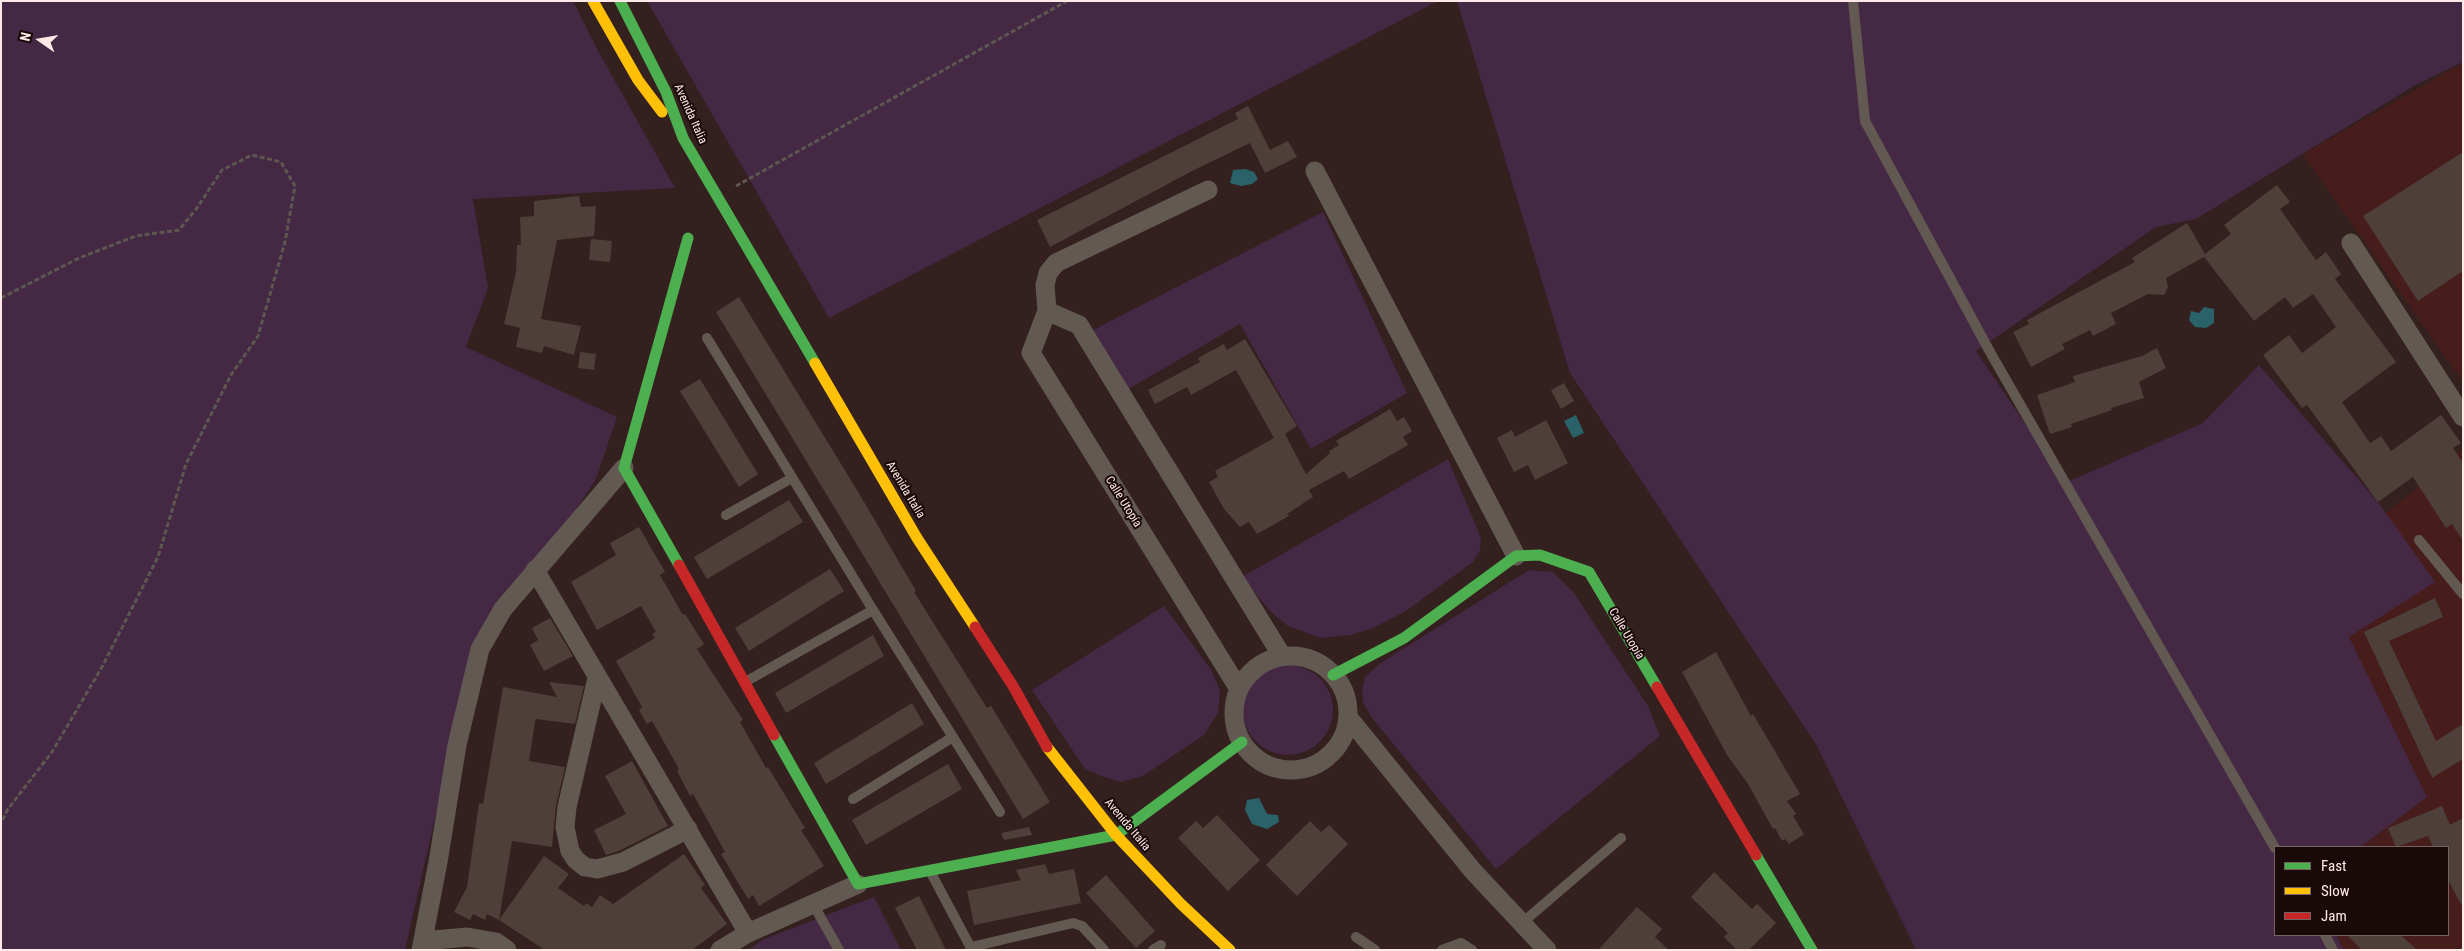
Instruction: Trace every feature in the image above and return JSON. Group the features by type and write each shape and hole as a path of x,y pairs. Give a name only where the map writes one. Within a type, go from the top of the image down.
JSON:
{"street":[{"path":"593,1 638,80 683,138"},
{"name":"Avenida Italia","path":"620,1 666,92 683,138 917,538 1013,686 1047,747 1116,835 1181,904 1230,950"},
{"path":"1315,171 1516,556 1404,638 1333,675"},
{"name":"Calle Utopía","path":"1208,190 1056,263 1048,273 1045,285 1047,311 1030,352 1239,689"},
{"path":"508,950 496,942 466,938 422,945 457,745 480,649 503,608 624,468 688,238"},
{"path":"2352,243 2463,417"},
{"path":"1047,311 1079,325 1282,656"},
{"path":"624,468 858,884"},
{"name":"Calle Utopía","path":"1516,556 1540,555 1589,572 1812,950"},
{"path":"536,570 748,933"},
{"path":"1293,655 1311,659 1327,668 1333,675 1339,682 1346,699 1348,717 1344,735 1333,752 1318,764 1300,770 1280,770 1262,763 1248,751 1237,734 1233,715 1239,689 1245,679 1258,666 1282,656 1293,655"},
{"path":"598,678 567,807 565,827 570,851 576,860 585,867 597,870 623,862 688,829"},
{"path":"1348,717 1473,871 1547,950"},
{"path":"720,950 748,933 858,884 1116,835 1242,742"}],"lane":[{"path":"1853,1 1864,122 1990,352 2274,846"},
{"path":"706,338 1000,812"},
{"path":"726,515 792,478"},
{"path":"2419,540 2463,594"},
{"path":"744,683 873,610"},
{"path":"853,799 953,736"},
{"path":"1522,923 1621,838"},
{"path":"930,870 971,948 1073,923 1082,926 1104,950"},
{"path":"813,904 839,950"},
{"path":"2326,936 2334,950"},
{"path":"1356,937 1375,950"},
{"path":"1442,950 1462,943 1472,950"}],"path":[{"path":"718,196 1068,1"},
{"path":"1,298 79,258 136,236 179,230 197,208 222,170 252,155 281,162 296,186 285,242 258,336 231,375 186,464 158,557 102,668 52,752 8,809 1,824"}],"shaded area":[{"path":"1,1 573,1 597,49 675,188 473,199 488,288 466,347 617,417 596,479 467,677 405,950 1,950"},
{"path":"647,1 1438,1 829,318"},
{"path":"1457,1 2463,1 2463,62 2417,84 2196,219 2156,227 1976,351 2065,483 2203,423 2259,365 2378,502 2435,582 2349,637 2427,797 2362,846 2274,846 2274,936 2337,936 2344,950 1916,950 1817,746 1570,373"},
{"path":"2463,63 2463,382 2303,154"},
{"path":"1323,212 1407,393 1311,449 1240,324 1127,390 1091,331"},
{"path":"2463,450 2463,950 2344,950 2337,936 2449,936 2449,846 2362,846 2427,797 2349,637 2434,582 2385,514"},
{"path":"1448,459 1481,538 1480,550 1473,562 1406,611 1371,629 1350,635 1320,638 1288,626 1270,611 1242,577"},
{"path":"1529,570 1553,572 1574,593 1648,706 1660,736 1496,869 1372,718 1363,702 1362,688 1365,677 1379,664"},
{"path":"1164,606 1212,671 1220,692 1218,713 1204,735 1143,776 1121,782 1101,776 1085,769 1032,690"},
{"path":"1288,665 1305,669 1320,678 1329,693 1333,710 1329,727 1320,742 1305,751 1288,755 1271,751 1256,742 1247,727 1243,710 1247,693 1256,678 1271,669"},
{"path":"874,897 901,950 748,950 764,939"}],"water":[{"path":"1245,169 1254,172 1258,179 1252,184 1241,186 1230,183 1233,170"},
{"path":"2204,307 2214,309 2214,323 2206,328 2195,327 2189,320 2191,311 2199,313"},
{"path":"1576,415 1584,433 1573,438 1564,421"},
{"path":"1259,798 1267,814 1278,815 1279,822 1267,829 1252,824 1245,810 1247,800"}],"building":[{"path":"1248,106 1270,150 1288,141 1297,157 1265,173 1250,143 1192,171 1050,247 1037,220 1238,119 1235,113"},
{"path":"2463,152 2463,271 2418,301 2363,216"},
{"path":"2277,185 2290,202 2280,209 2316,260 2326,252 2341,274 2335,279 2396,362 2342,402 2370,443 2381,436 2391,451 2441,415 2461,443 2453,448 2463,463 2463,541 2452,524 2446,528 2413,477 2378,502 2307,405 2302,408 2263,355 2289,335 2302,353 2336,327 2313,294 2293,308 2285,297 2254,321 2204,257 2166,278 2168,287 2164,295 2148,294 2111,313 2116,324 2093,336 2090,330 2062,344 2065,349 2031,367 2013,332 2029,324 2027,320 2135,262 2132,258 2187,223 2205,254 2231,234 2224,225"},
{"path":"579,196 581,207 596,206 594,236 557,240 541,319 581,326 574,355 544,346 542,353 516,347 520,328 504,324 516,272 517,245 521,245 520,217 534,216 534,201"},
{"path":"591,239 612,241 610,262 589,260"},
{"path":"739,297 860,495 916,591 914,592 987,708 991,706 1050,802 1023,819 716,312"},
{"path":"1245,339 1297,426 1285,434 1306,474 1330,453 1329,451 1339,445 1336,441 1390,409 1397,421 1404,417 1412,431 1403,437 1408,445 1349,479 1344,471 1309,490 1313,497 1287,514 1289,516 1257,534 1249,522 1240,527 1224,509 1209,482 1218,477 1215,471 1274,438 1236,370 1191,395 1187,387 1155,404 1148,390 1200,362 1198,358 1224,344 1227,350"},
{"path":"2157,348 2166,368 2139,382 2144,398 2111,408 2112,410 2071,424 2072,427 2050,434 2037,395 2075,382 2073,376 2142,356"},
{"path":"580,352 596,354 594,370 578,368"},
{"path":"700,379 758,474 739,487 680,391"},
{"path":"1564,383 1574,401 1561,409 1551,390"},
{"path":"1546,420 1568,463 1535,480 1528,465 1514,472 1497,438 1512,430 1515,437"},
{"path":"789,500 803,522 707,579 694,557"},
{"path":"639,527 665,572 660,575 683,615 685,614 704,644 697,649 743,720 740,722 766,768 768,767 805,828 801,830 824,866 759,906 753,895 748,899 721,854 725,852 693,794 690,796 677,771 679,769 652,721 647,724 639,710 642,707 616,661 655,638 652,634 656,632 641,606 597,630 571,582 616,555 610,543"},
{"path":"830,569 844,591 749,651 735,628"},
{"path":"2435,598 2443,617 2389,641 2436,741 2463,724 2463,759 2432,778 2364,632"},
{"path":"550,618 573,656 544,671 530,645 538,640 532,628"},
{"path":"873,635 884,656 786,713 775,693"},
{"path":"1716,652 1751,716 1753,714 1800,794 1787,801 1796,814 1793,816 1804,834 1789,844 1785,839 1782,841 1775,828 1773,829 1748,784 1727,755 1682,672"},
{"path":"549,682 584,686 575,724 536,719 535,722 529,761 565,767 556,806 552,847 512,841 499,920 487,914 485,920 473,914 470,920 454,912 467,887 479,803 483,804 503,687 557,697"},
{"path":"912,703 924,724 826,784 814,763"},
{"path":"632,761 668,826 619,851 606,855 594,830 626,814 605,776"},
{"path":"948,764 962,789 866,845 852,820"},
{"path":"2442,806 2450,825 2463,818 2463,908 2449,882 2449,846 2433,846 2428,836 2396,846 2388,828"},
{"path":"1217,815 1260,860 1228,891 1178,838 1196,821 1203,828"},
{"path":"1310,821 1321,832 1329,825 1348,844 1297,896 1266,865"},
{"path":"1029,827 1032,835 1004,840 1001,833"},
{"path":"684,854 705,885 701,888 727,924 692,950 545,950 499,920 544,856 569,874 558,888 584,906 586,903 592,907 600,895 613,904"},
{"path":"1045,864 1049,874 1074,869 1081,903 974,925 967,891 1021,880 1016,870"},
{"path":"1714,872 1752,909 1757,904 1776,923 1749,950 1737,950 1724,937 1728,933 1691,897"},
{"path":"1106,875 1155,931 1136,948 1086,893"},
{"path":"919,896 946,950 917,950 895,908"},
{"path":"1637,907 1662,929 1655,937 1669,950 1598,950"},
{"path":"2348,936 2402,936 2417,950 2362,950"}],"traffic: fast":[{"path":"620,1 666,92 683,138 815,363"},
{"path":"679,565 624,468 688,238"},
{"path":"1333,675 1404,638 1516,556 1540,555 1589,572 1657,687"},
{"path":"774,735 858,884 1116,835 1242,742"},
{"path":"1756,855 1812,950"}],"traffic: slow":[{"path":"593,1 638,80 662,112"},
{"path":"815,363 917,538 975,627"},
{"path":"1047,747 1116,835 1181,904 1230,950"}],"traffic: jam":[{"path":"679,565 774,735"},
{"path":"975,627 1013,686 1047,747"},
{"path":"1657,687 1756,855"}]}
